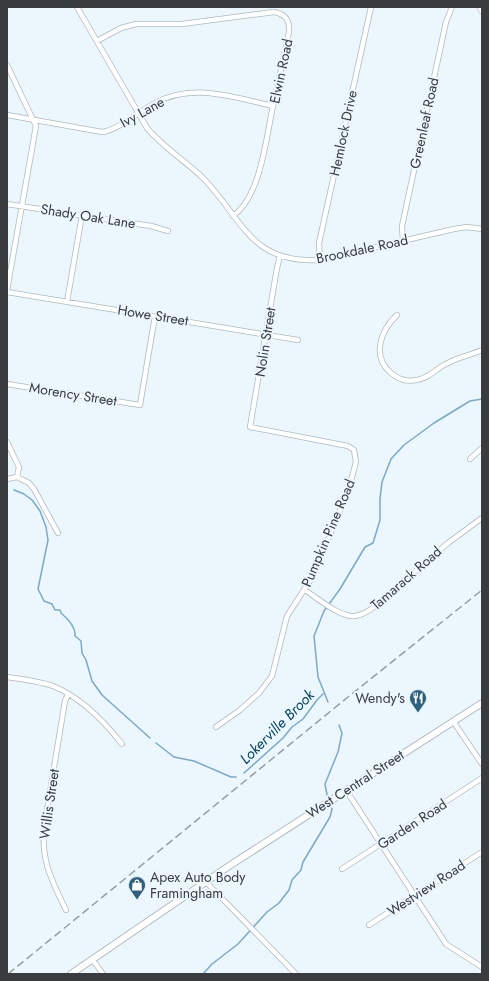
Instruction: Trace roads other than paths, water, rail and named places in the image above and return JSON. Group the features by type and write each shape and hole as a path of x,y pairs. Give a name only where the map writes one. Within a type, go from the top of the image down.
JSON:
{"main road":[{"name":"West Central Street","path":"70,974 229,866 482,703"}],"street":[{"name":"Brookdale Road","path":"77,7 147,128 160,143 208,183 252,239 280,256 297,260 320,260 460,228 482,229"},
{"name":"Hemlock Drive","path":"320,260 319,243 370,7"},
{"name":"Greenleaf Road","path":"403,241 402,226 446,22 452,7"},
{"path":"480,7 482,11"},
{"name":"Elwin Road","path":"97,41 121,28 136,24 177,24 278,13 286,17 289,22 289,32 262,160 254,185 244,205 233,216"},
{"path":"7,65 34,120 36,130 21,206 7,291"},
{"name":"Ivy Lane","path":"7,115 102,132 112,129 137,113 167,97 193,92 220,94 273,106"},
{"name":"Shady Oak Lane","path":"7,204 82,215 168,231"},
{"path":"68,302 82,215"},
{"name":"Nolin Street","path":"280,256 250,427 344,444 354,450"},
{"name":"Howe Street","path":"7,291 298,340"},
{"path":"397,315 384,330 379,349 385,366 398,378 410,381 420,380 449,362 482,350"},
{"name":"Morency Street","path":"7,384 140,405 155,316"},
{"path":"7,442 19,467 18,477"},
{"path":"470,459 474,453 482,448"},
{"name":"Pumpkin Pine Road","path":"216,727 240,710 268,682 274,669 287,616 313,576 349,488 356,462 354,450"},
{"path":"7,479 18,477 29,483 34,489 58,533"},
{"name":"Tamarack Road","path":"305,590 334,609 354,617 370,610 448,543 482,518"},
{"path":"7,677 44,683 68,694 93,714 122,744"},
{"name":"Willis Street","path":"66,910 47,870 43,845 44,828 65,701 68,694"},
{"path":"453,721 482,764"},
{"name":"Garden Road","path":"342,869 482,778"},
{"path":"346,790 446,944 482,967"},
{"name":"Westview Road","path":"369,925 482,852"},
{"path":"206,882 296,974"},
{"path":"92,959 103,974"}],"waterway":[{"path":"328,702 318,677 314,636 324,611 340,589 365,547 373,543 380,520 382,482 391,459 404,445 434,423 470,401 482,399"},
{"name":"Lokerville Brook","path":"14,490 24,494 32,500 40,511 46,527 48,540 38,589 44,601 52,604 55,610 60,610 73,626 75,636 81,641 82,653 86,660 92,681 102,695 150,738"},
{"name":"Lokerville Brook","path":"244,773 283,738 292,727 303,719 323,694"},
{"path":"328,800 325,784 338,752 342,733 339,725"},
{"name":"Lokerville Brook","path":"156,743 174,757 194,761 231,777 236,777"},
{"path":"203,974 212,964 238,944 267,912 279,903 289,890 292,880 301,870 303,862 330,817 332,809 330,804"}],"railway":[{"path":"8,974 348,697 482,590"}],"place":[{"name":"Wendy's","path":"418,713"},
{"name":"Apex Auto Body Framingham","path":"137,900"}]}
